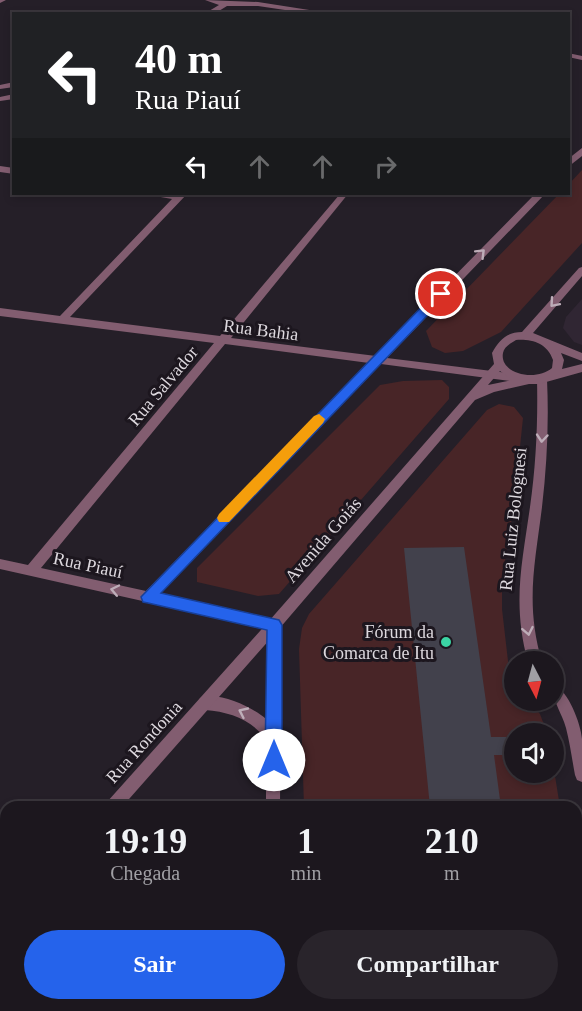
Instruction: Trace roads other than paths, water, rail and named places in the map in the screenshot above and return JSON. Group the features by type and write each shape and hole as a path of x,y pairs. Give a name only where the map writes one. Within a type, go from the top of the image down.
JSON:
{"street":[{"path":"209,0 226,4 258,4 317,12"},
{"path":"211,12 238,0"},
{"path":"240,12 271,0"},
{"path":"570,163 582,151"},
{"path":"62,321 180,195"},
{"name":"Rua Salvador","path":"31,571 343,195"},
{"path":"148,597 375,361 539,195"},
{"path":"525,336 582,270"},
{"name":"Rua Bahia","path":"0,312 517,378"},
{"path":"548,343 556,351 559,359 558,368 541,378 517,378 499,364 496,356 498,348 504,341 514,336 525,336 548,343 582,357"},
{"name":"Avenida Goiás","path":"205,703 499,364"},
{"path":"467,399 492,388 582,368"},
{"name":"Rua Luiz Bolognesi","path":"533,651 524,596 544,413 541,378"},
{"name":"Rua Piauí","path":"0,564 274,625"},
{"path":"273,801 274,625"},
{"path":"564,702 573,728 582,775"},
{"path":"205,703 224,705 244,711 263,723 274,737"},
{"name":"Rua Rondonia","path":"117,801 205,703"}],"place":[{"name":"Fórum da Comarca de Itu","path":"446,642"}]}
